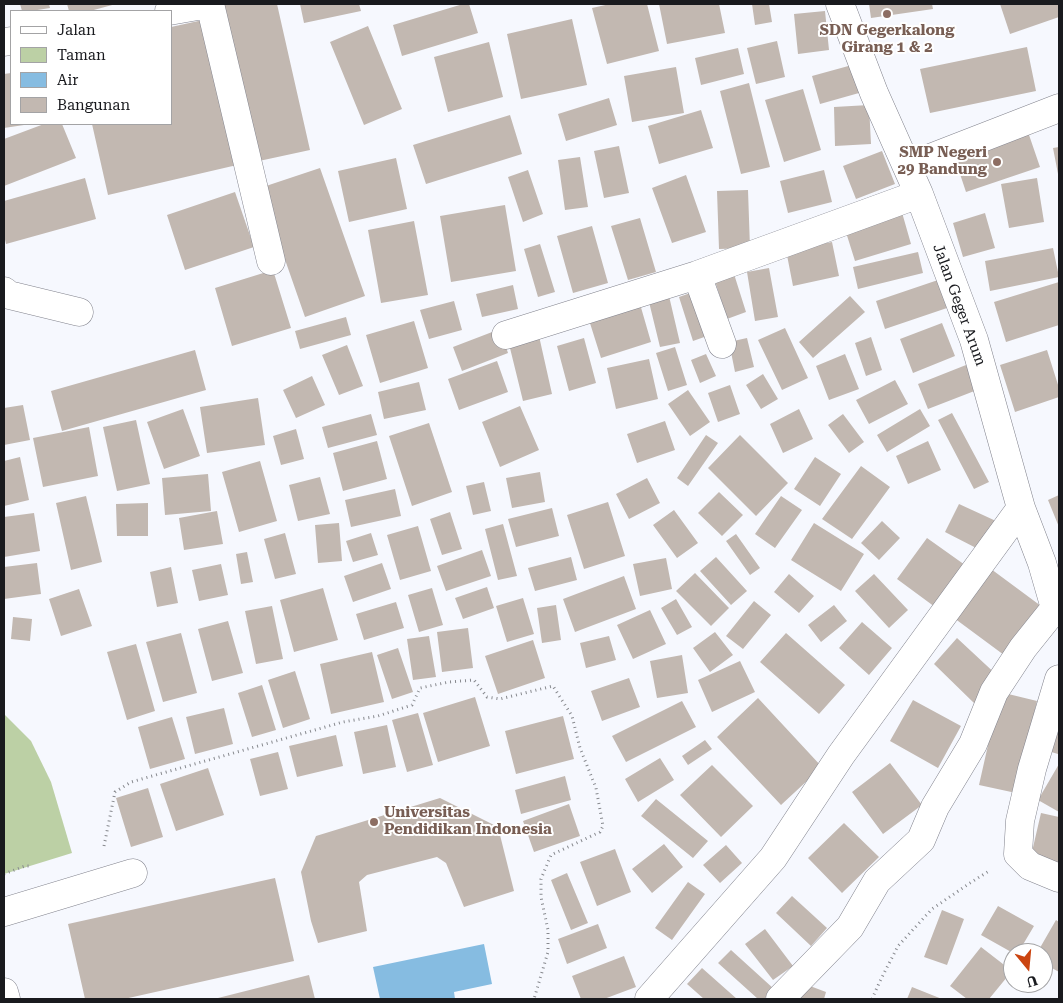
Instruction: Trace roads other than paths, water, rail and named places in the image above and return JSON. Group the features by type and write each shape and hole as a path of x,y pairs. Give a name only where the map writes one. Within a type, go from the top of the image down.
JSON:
{"street":[{"path":"172,10 210,4 271,261"},
{"name":"Jalan Geger Arum","path":"840,4 874,94 919,194 974,340 1021,508 1051,558 1057,610"},
{"path":"907,167 1059,108"},
{"path":"506,335 697,275 919,194"},
{"path":"697,275 722,344"},
{"path":"4,291 9,295 79,312"},
{"path":"649,999 773,858 841,755 1021,508"},
{"path":"780,999 850,927 877,881 920,840 935,807 973,744 994,692 1023,648 1057,610"},
{"path":"1059,678 1032,769 1020,821 1018,854 1030,866 1059,878"},
{"path":"4,912 133,872"},
{"path":"4,992 6,999"}],"water":[{"path":"484,944 492,984 454,992 455,999 380,999 373,967"}],"place":[{"name":"SDN Gegerkalong Girang 1 & 2","path":"887,14"},
{"name":"SMP Negeri 29 Bandung","path":"997,162"},
{"name":"Universitas Pendidikan Indonesia","path":"374,822"}]}
